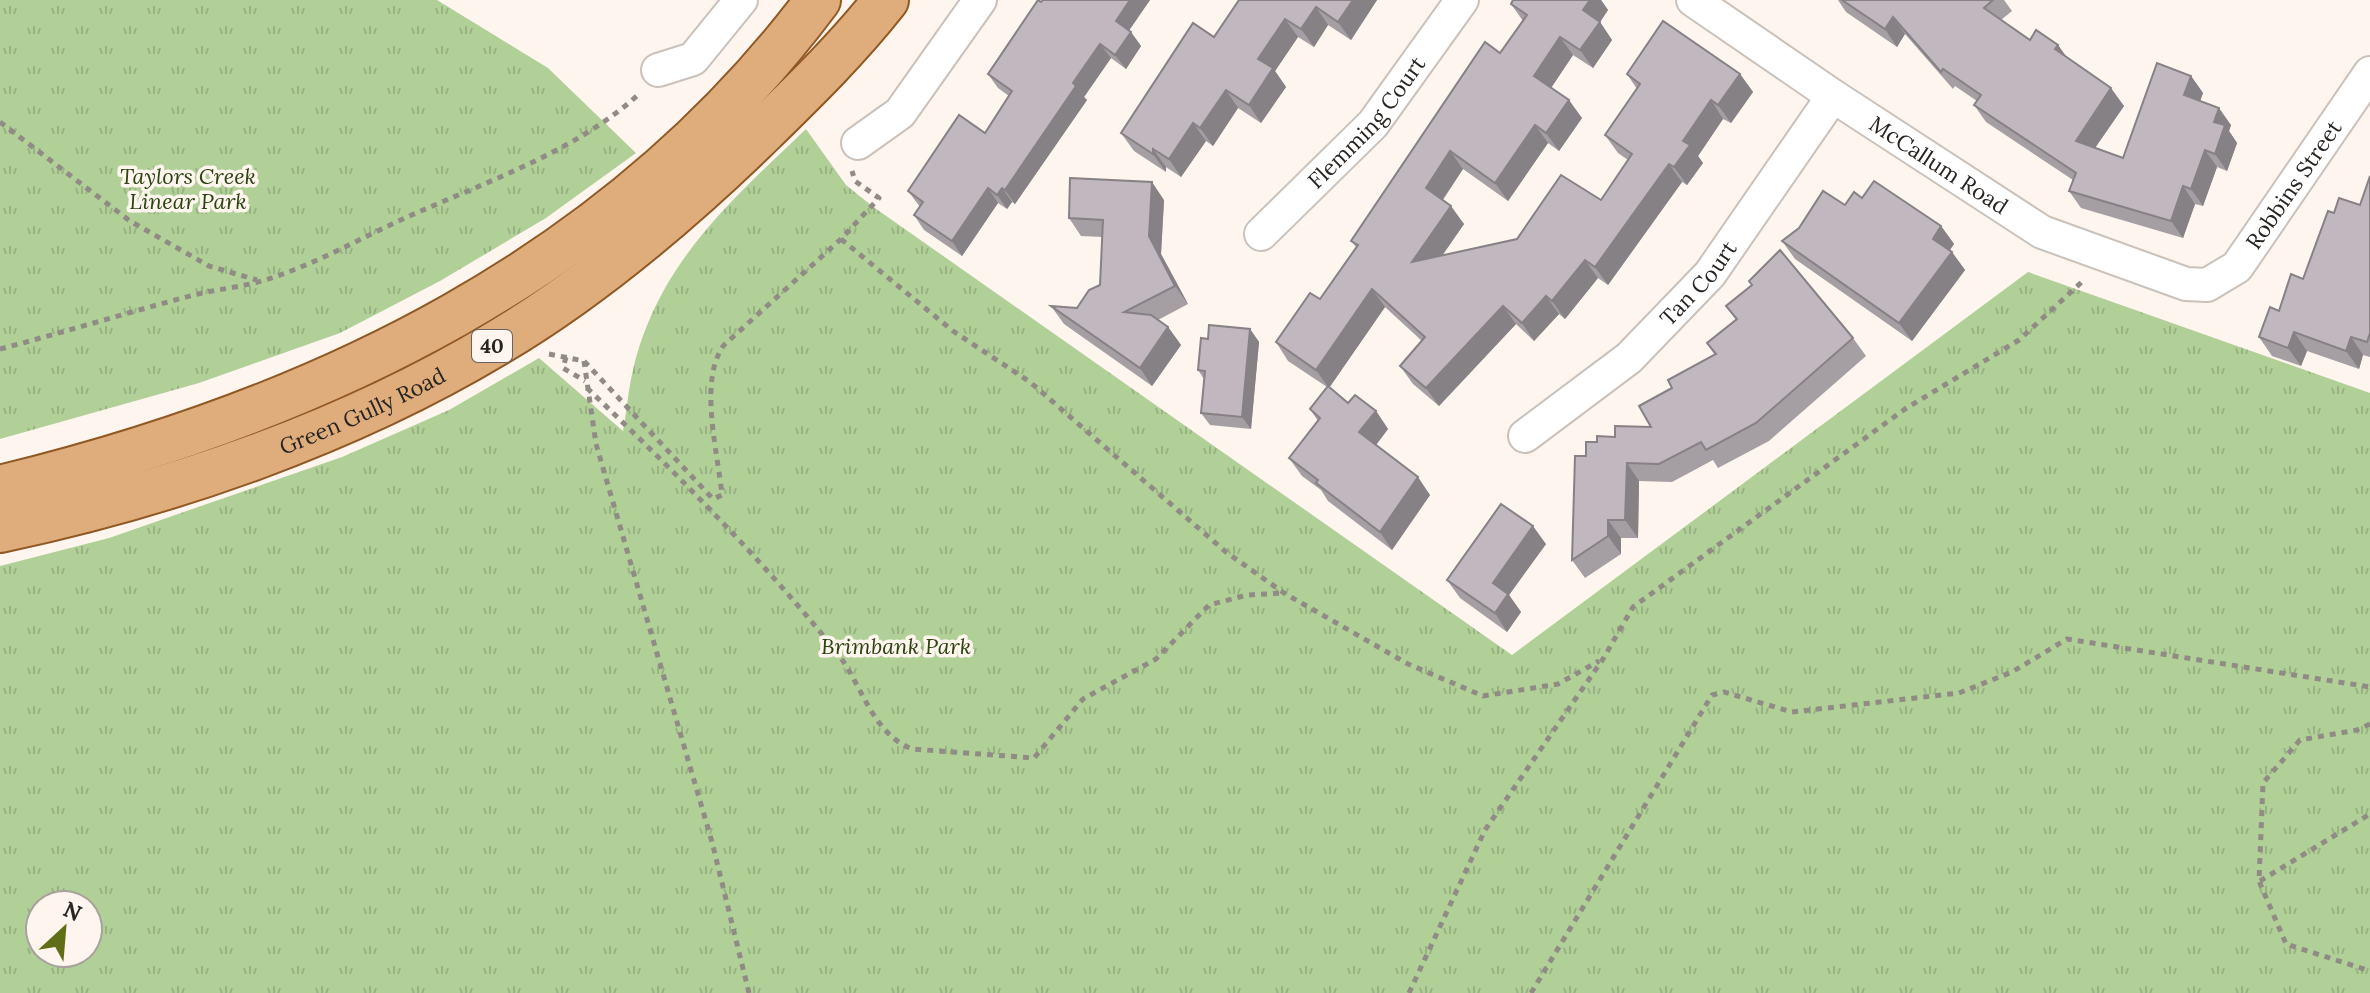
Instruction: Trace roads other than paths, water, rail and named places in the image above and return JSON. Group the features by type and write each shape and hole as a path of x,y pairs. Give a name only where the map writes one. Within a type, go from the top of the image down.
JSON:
{"main road":[{"name":"Green Gully Road","path":"0,488 66,472 290,398 476,306 559,253 637,191 746,88 818,0"},
{"name":"Green Gully Road","path":"0,530 49,520 251,457 423,384 497,343 556,305 702,188 786,109 886,0"}],"street":[{"path":"658,70 693,59 741,0"},
{"path":"858,143 900,113 980,0"},
{"name":"Flemming Court","path":"1261,234 1373,124 1462,0"},
{"name":"McCallum Road","path":"1693,0 1833,96 2042,232 2162,277 2207,285"},
{"name":"Robbins Street","path":"2207,285 2237,267 2370,73"},
{"name":"Tan Court","path":"1525,436 1629,358 1710,274 1833,96"}],"park label":[{"name":"Taylors Creek Linear Park","path":"188,188"},
{"name":"Brimbank Park","path":"896,646"}]}
